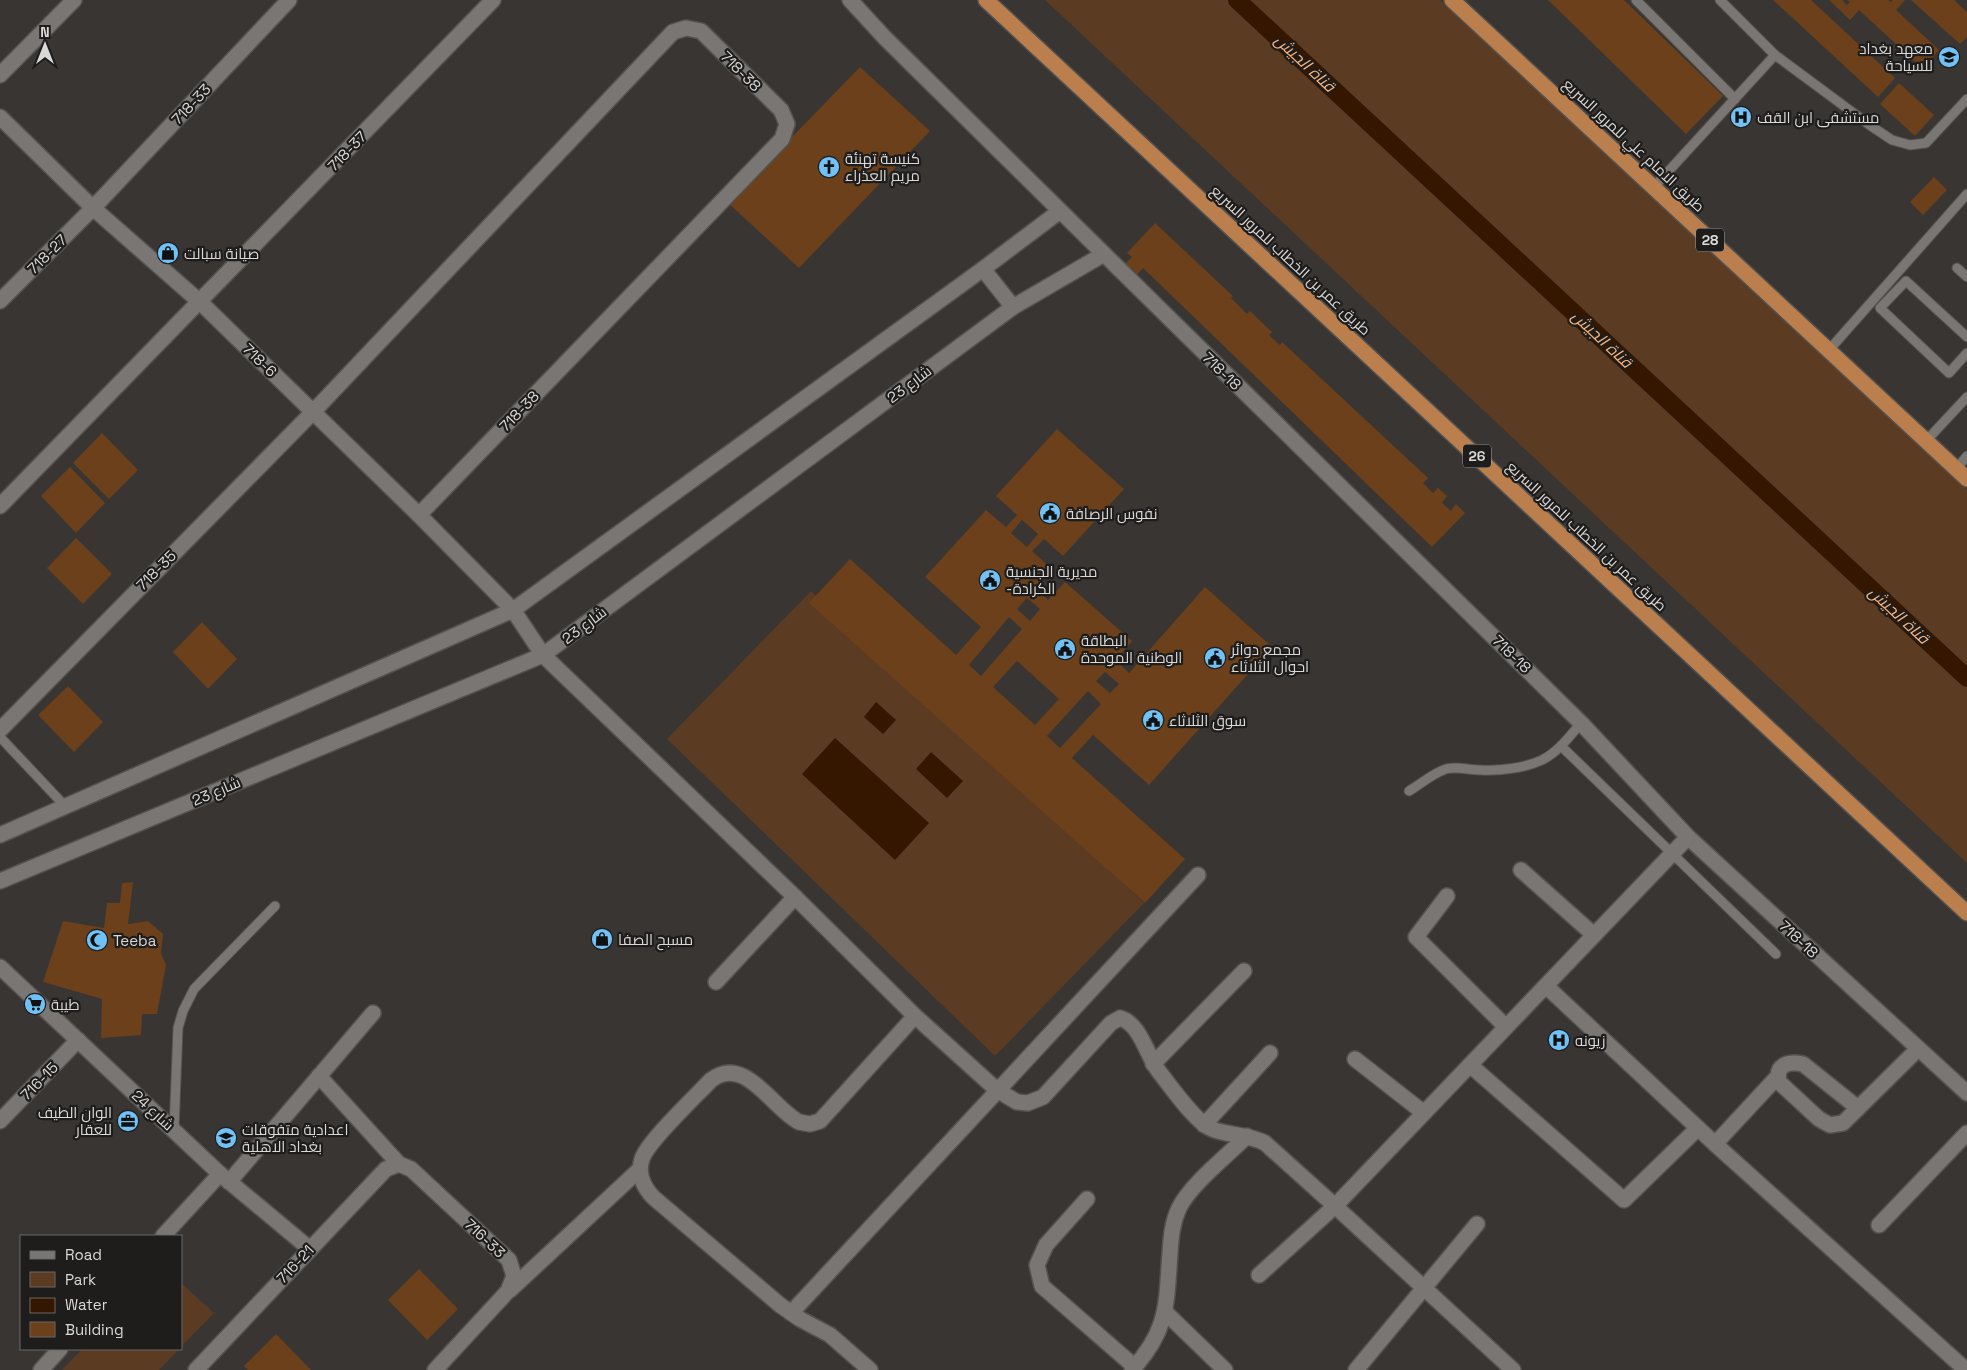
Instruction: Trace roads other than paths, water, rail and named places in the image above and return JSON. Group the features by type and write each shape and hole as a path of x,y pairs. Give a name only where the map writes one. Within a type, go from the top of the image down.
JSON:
{"highway":[{"name":"طريق عمر بن الخطاب للمرور السريع","path":"986,0 1967,913"},
{"name":"طريق الامام علي للمرور السريع","path":"1452,0 1967,479"}],"street":[{"path":"0,75 74,0"},
{"name":"718-33","path":"93,208 289,0"},
{"name":"718-37","path":"200,302 494,0"},
{"name":"718-18","path":"850,0 885,38 1581,723 1688,837 1967,1093"},
{"name":"718-38","path":"313,412 672,32 686,28 701,31 781,110 787,124 782,139 419,514"},
{"name":"718-6","path":"0,117 93,208 200,302 419,514 513,610 543,655 795,897 915,1016 998,1090 1017,1102 1028,1102 1043,1097 1111,1023 1120,1018 1127,1020 1138,1033 1153,1064"},
{"name":"718-27","path":"0,301 93,208"},
{"path":"0,834 513,610 1060,211"},
{"name":"شارع 23","path":"0,881 543,655 1013,307 1104,254"},
{"path":"983,269 1013,307"},
{"path":"0,506 200,302"},
{"name":"718-35","path":"0,730 313,412"},
{"path":"1259,1275 1335,1206 1688,837"},
{"path":"1521,870 1594,935"},
{"path":"790,1313 1198,874"},
{"path":"1447,896 1416,937 1506,1027"},
{"path":"716,982 795,897"},
{"name":"شارع 24","path":"0,967 225,1178 310,1249"},
{"path":"1244,971 1153,1064 1204,1125 1218,1131 1247,1136 1265,1143 1513,1370"},
{"path":"1546,986 1715,1144 1966,1370"},
{"path":"164,1235 225,1178 319,1076 373,1013"},
{"path":"870,1370 830,1335 790,1313 654,1198 644,1185 640,1169 641,1161 649,1146 712,1080 723,1074 736,1073 748,1078 799,1122 810,1124 820,1121 915,1016"},
{"name":"716-15","path":"0,1121 78,1040"},
{"path":"1858,1108 1804,1064 1786,1063 1779,1069 1779,1082 1819,1119 1830,1125 1843,1123 1918,1049"},
{"path":"1204,1125 1270,1053"},
{"path":"1355,1059 1424,1113"},
{"path":"1470,1065 1624,1200 1698,1128"},
{"name":"716-33","path":"319,1076 399,1164 411,1169 509,1260 514,1276 508,1291"},
{"path":"1715,1144 1778,1076"},
{"path":"1878,1225 1967,1133"},
{"path":"1087,1199 1046,1245 1037,1265 1042,1286 1134,1369 1155,1342 1165,1312 1172,1232 1179,1208 1193,1188 1247,1136"},
{"name":"716-21","path":"196,1370 386,1168 399,1164"},
{"path":"434,1370 508,1291 640,1169"},
{"path":"1356,1370 1477,1224"},
{"path":"1165,1312 1224,1370"},
{"path":"41,1370 59,1350"}],"lane":[{"path":"1636,0 1735,99"},
{"path":"1720,0 1775,55 1892,140 1910,145 1926,143 1967,100"},
{"path":"1654,187 1775,55"},
{"path":"1829,350 1967,194"},
{"path":"1957,268 1967,277"},
{"path":"1967,337 1906,281 1880,308 1950,373 1967,353"},
{"path":"1926,440 1967,397"},
{"path":"1956,469 1967,456"},
{"path":"1410,791 1448,768 1482,770 1513,767 1542,759 1561,746 1581,723"},
{"path":"0,737 65,806"},
{"path":"1561,746 1776,954"},
{"path":"174,1130 178,1028 183,1011 194,989 275,906"}],"water":[{"path":"876,702 896,720 883,734 864,717"},
{"path":"835,738 929,823 895,860 802,774"},
{"path":"931,752 963,781 947,798 916,769"}],"waterway":[{"name":"قناة الجيش","path":"1237,0 1967,678"}],"place":[{"name":"معهد بغداد للسياحة","path":"1949,57"},
{"name":"مستشفى ابن القف","path":"1741,117"},
{"name":"كنيسة تهنئة مريم العذراء","path":"829,167"},
{"name":"صيانة سبالت","path":"168,253"},
{"name":"نفوس الرصافة","path":"1050,513"},
{"name":"مديرية الجنسية -الكرادة","path":"990,580"},
{"name":"البطاقة الوطنية الموحدة","path":"1065,649"},
{"name":"مجمع دوائر احوال الثلاثاء","path":"1215,658"},
{"name":"سوق الثلاثاء","path":"1153,720"},
{"name":"مسبح الصفا","path":"602,939"},
{"name":"Teeba","path":"97,940"},
{"name":"طيبة","path":"35,1004"},
{"name":"زيونه","path":"1559,1040"},
{"name":"الوان الطيف للعقار","path":"128,1121"},
{"name":"اعدادية متفوقات بغداد الاهلية","path":"226,1138"}]}
